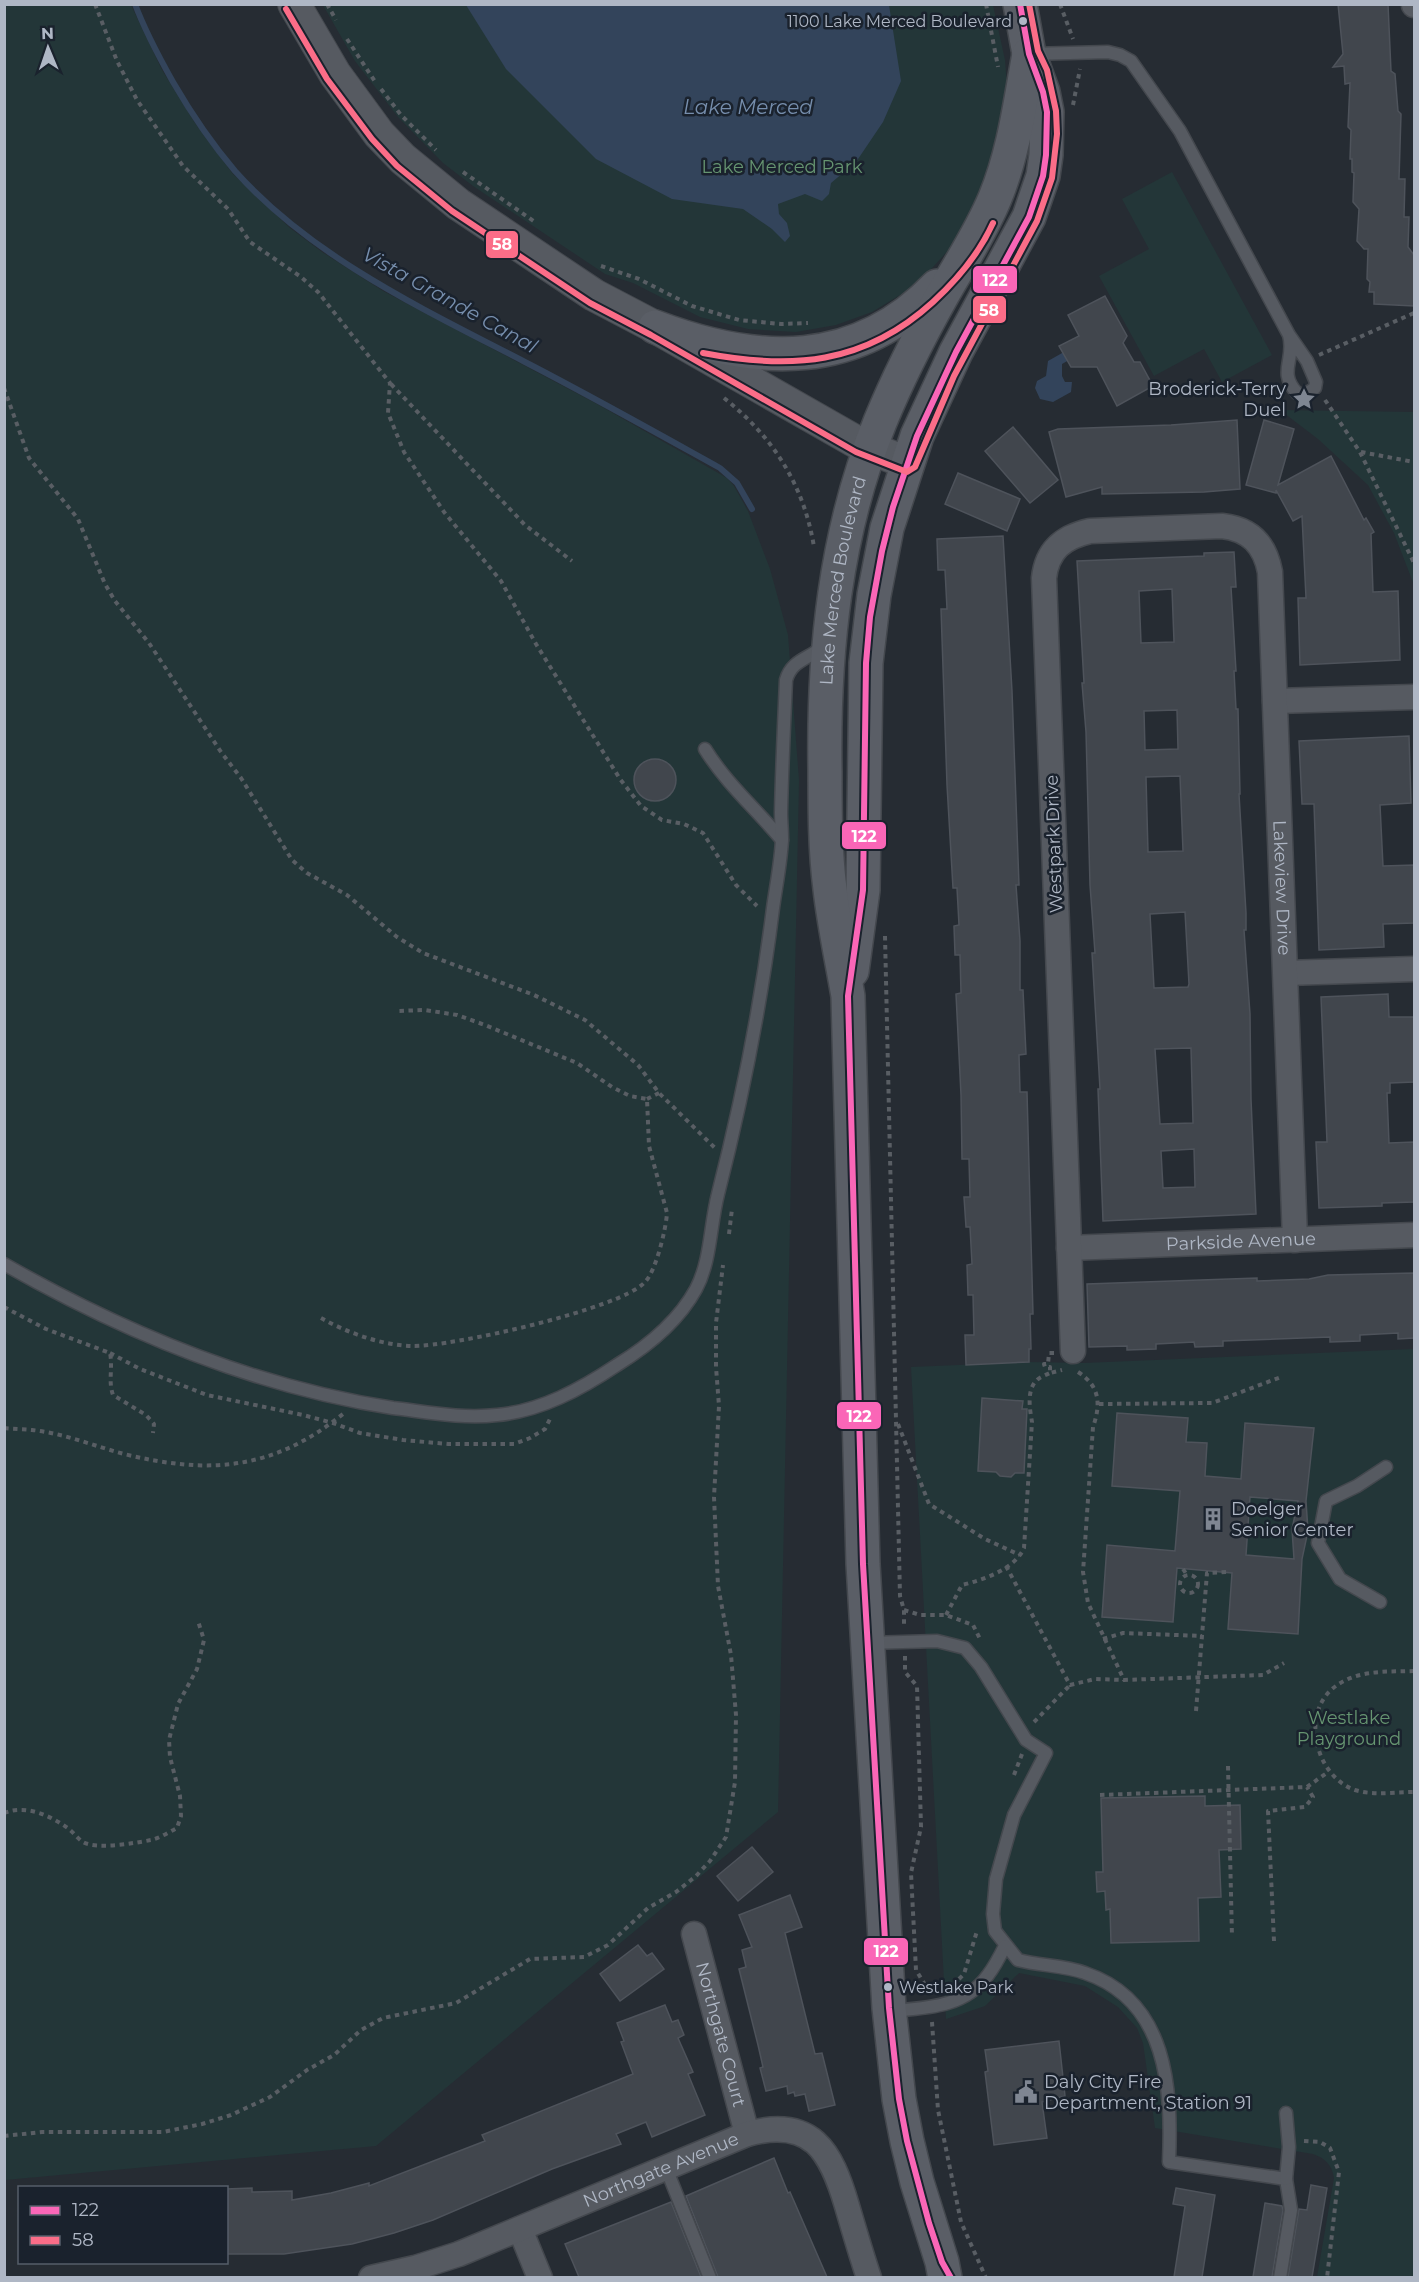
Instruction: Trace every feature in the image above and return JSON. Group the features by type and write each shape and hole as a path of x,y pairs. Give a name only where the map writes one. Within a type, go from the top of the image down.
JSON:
{"main road":[{"name":"Lake Merced Boulevard","path":"848,996 863,890 864,686 868,640 882,551 907,464 942,382 1024,227 1037,196 1046,155 1047,123 1043,92 1029,54 1020,4"},
{"name":"Lake Merced Boulevard","path":"946,2272 917,2182 907,2141 899,2099 890,2011 866,1643 848,996 833,912 828,867 824,708 828,640 842,552 852,507 870,449 910,355 992,205 1006,167 1029,54"},
{"path":"655,327 704,343 748,352 791,354 832,348 868,337 897,321 928,296 966,256"}],"street":[{"path":"294,4 357,107 403,159 458,204 594,295 870,449 907,464"},
{"name":"Westpark Drive","path":"1072,1351 1045,567 1055,547 1067,538 1090,531 1222,526 1235,527 1256,540"},
{"name":"Lakeview Drive","path":"1256,540 1265,554 1270,572 1295,1240"},
{"path":"1275,701 1414,698"},
{"path":"1286,973 1414,969"},
{"name":"Parkside Avenue","path":"1069,1248 1414,1235"},
{"name":"Northgate Court","path":"694,1934 747,2134"},
{"name":"Northgate Avenue","path":"370,2277 415,2268 459,2254 747,2134 777,2128 808,2137 822,2148 831,2162 839,2180 869,2277"},
{"path":"520,2229 540,2277"}],"lane":[{"path":"1029,54 1098,51 1120,55 1131,61 1180,131 1289,335 1315,376 1315,388 1304,395 1297,393 1287,378 1286,371 1292,344 1289,335"},
{"path":"4,1264 80,1305 161,1342 276,1383 358,1402 428,1413 464,1416 497,1415 527,1409 584,1387 644,1348 664,1330 697,1288 706,1261 717,1198 753,1042 765,976 782,840 786,680 795,663 816,653 828,640"},
{"path":"705,749 734,789 759,812 782,840"},
{"path":"1380,1602 1340,1579 1318,1543 1326,1501 1357,1486 1386,1467"},
{"path":"866,1643 937,1641 965,1648 981,1667 1026,1740 1046,1753 1014,1815 996,1879 993,1914 995,1931 1018,1960 1087,1973 1119,1990 1147,2020 1158,2043 1166,2073 1170,2130 1169,2162 1286,2179"},
{"path":"890,2011 939,2007 966,1996 987,1977 1005,1946"},
{"path":"1280,2277 1291,2210 1286,2179 1289,2139 1286,2113"},
{"path":"666,2168 710,2277"}],"path":[{"path":"95,4 117,61 137,100 183,166 228,209 250,242 301,277 318,292 390,384 525,525 572,561"},
{"path":"327,4 340,28"},
{"path":"986,4 998,70"},
{"path":"345,36 401,115 438,152"},
{"path":"461,170 543,227"},
{"path":"591,260 614,272 651,284 692,306 739,320 781,324 817,321"},
{"path":"1307,362 1335,346 1414,313"},
{"path":"390,384 388,413 404,452 444,512 501,581 536,644 620,779 641,806 662,820 684,824 703,833 736,885 746,896 757,906 773,909"},
{"path":"4,388 30,458 44,479 78,519 110,593 149,643 221,752 241,778 292,860 307,873 347,895 397,937 423,953 534,995 585,1020 638,1065 659,1093 715,1149 725,1168 733,1214 729,1236"},
{"path":"1315,388 1333,410 1360,452 1414,563"},
{"path":"716,392 751,423 788,470 806,509 815,550"},
{"path":"1360,452 1414,462"},
{"path":"885,932 900,1596 904,1610 905,1672 917,1686 921,1827 911,1873 916,1970 930,1993 938,2110 961,2222 986,2277"},
{"path":"396,1011 425,1010 446,1013 485,1024 577,1063 612,1087 630,1096 647,1099 659,1093"},
{"path":"321,1318 344,1331 378,1341 410,1346 434,1346 551,1321 601,1304 643,1285 650,1276 667,1213 649,1146 647,1099"},
{"path":"4,2136 42,2132 163,2132 231,2115 270,2097 307,2070 334,2055 361,2030 383,2018 456,2003 530,1959 584,1957 592,1953 608,1944 648,1908 676,1892 696,1876 710,1860 726,1837 735,1782 736,1715 731,1655 718,1586 714,1497 719,1406 716,1323 724,1259"},
{"path":"4,1307 46,1329 110,1353 109,1378 113,1395 146,1415 154,1424 153,1433"},
{"path":"946,1615 962,1585 989,1578 1021,1556 1024,1548 1032,1422 1029,1406 1036,1380 1050,1373"},
{"path":"1124,1680 1088,1604 1083,1572 1091,1445 1099,1404 1212,1402 1281,1377"},
{"path":"4,1428 33,1430 127,1455 199,1467 229,1466 274,1454 324,1430 358,1402"},
{"path":"896,1420 929,1504 985,1539 1021,1556"},
{"path":"1006,1566 1070,1685"},
{"path":"1183,1569 1187,1575 1206,1584"},
{"path":"1196,1712 1207,1573 1228,1572"},
{"path":"1187,1575 1180,1583 1186,1593 1195,1590 1198,1582"},
{"path":"904,1610 920,1615 946,1615 973,1625 983,1645"},
{"path":"4,1813 19,1811 45,1814 70,1830 82,1842 98,1846 153,1839 177,1828 181,1816 180,1797 170,1757 169,1740 178,1704 197,1669 204,1640 198,1621"},
{"path":"1103,1639 1123,1633 1202,1636"},
{"path":"1012,1781 1034,1722 1070,1685 1095,1678 1124,1680 1263,1675 1284,1663"},
{"path":"1414,1671 1359,1674 1330,1691 1320,1705 1316,1723 1316,1738 1328,1772 1353,1789 1370,1793 1414,1792"},
{"path":"1028,1712 1034,1722"},
{"path":"1228,1766 1232,1936"},
{"path":"1100,1795 1307,1787 1328,1772"},
{"path":"1274,1941 1268,1811 1305,1807 1313,1797 1307,1787"},
{"path":"955,1982 964,1974 978,1928"},
{"path":"930,1993 938,1991"},
{"path":"1289,2139 1320,2142 1330,2148 1337,2161 1339,2172 1327,2277"}],"green space":[{"path":"5,5 131,5 162,70 197,126 233,174 290,228 322,252 383,291 597,404 727,478 748,511 770,569 788,635 799,780 778,1812 376,2146 5,2180"},
{"name":"Lake Merced Park","path":"323,5 993,5 1005,60 1007,87 995,169 954,244 923,278 905,292 872,312 836,325 796,332 748,329 700,317 633,283 605,274 473,186 443,163 398,117 355,61"},
{"path":"1172,172 1272,355 1222,382 1204,349 1154,376 1099,276 1149,249 1122,199"},
{"path":"1280,410 1414,412 1414,585 1394,533 1368,485 1318,439"},
{"name":"Westlake Park","path":"1414,1349 1414,2277 1317,2277 1334,2178 1330,2166 1313,2154 1155,2128 1143,2043 1137,2028 1118,2007 1085,1986 1019,1973 985,2006 946,2019 911,1367 1029,1362 1084,1363"}],"water":[{"name":"Lake Merced","path":"466,5 889,5 901,81 883,122 856,162 831,183 829,194 822,201 805,194 778,204 779,214 787,223 790,236 785,242 772,229 743,209 672,199 596,159 506,69"},
{"path":"1071,348 1076,356 1062,364 1062,376 1065,382 1072,382 1071,392 1053,402 1040,399 1035,388 1037,381 1046,376 1048,361"}],"building":[{"path":"1338,4 1388,4 1391,71 1395,74 1398,111 1401,114 1399,179 1405,179 1404,217 1409,217 1408,247 1414,255 1414,306 1374,304 1374,292 1369,292 1368,249 1364,249 1357,241 1359,209 1353,202 1354,173 1352,172 1352,159 1350,159 1351,130 1348,127 1350,83 1345,84 1344,66 1333,67 1343,54"},
{"path":"1105,296 1127,336 1123,343 1134,362 1140,362 1153,386 1117,406 1097,367 1071,367 1059,346 1079,336 1068,315"},
{"path":"1237,420 1240,489 1204,492 1102,494 1102,487 1066,497 1049,432 1058,429"},
{"path":"1264,420 1294,429 1278,485 1331,456 1364,520 1366,518 1374,532 1371,534 1373,592 1398,591 1400,660 1300,665 1298,598 1306,598 1302,516 1293,521 1276,490 1276,493 1246,485"},
{"path":"1013,427 1058,480 1030,503 985,451"},
{"path":"958,473 1020,499 1007,531 945,504"},
{"path":"1003,536 1012,691 1019,885 1016,885 1020,941 1020,990 1023,990 1026,1054 1019,1055 1020,1092 1027,1092 1033,1314 1030,1314 1029,1362 966,1365 965,1335 974,1335 973,1295 968,1295 967,1265 972,1264 970,1227 966,1227 964,1197 970,1197 969,1159 962,1159 956,994 961,993 960,955 955,955 954,926 959,925 957,888 953,888 947,785 941,609 947,609 945,570 938,570 937,539"},
{"path":"1234,552 1236,587 1231,587 1236,709 1238,709 1239,794 1246,913 1246,930 1244,930 1250,1014 1256,1214 1103,1221 1098,1089 1100,1089 1092,953 1095,953 1090,885 1086,732 1077,561 1204,556 1204,553","holes":["1172,589 1174,642 1141,643 1139,591","1177,710 1178,749 1145,750 1144,711","1180,776 1183,851 1148,852 1146,777","1185,912 1188,987 1154,988 1150,914","1191,1048 1193,1123 1160,1124 1155,1049","1194,1149 1195,1187 1163,1188 1161,1151"]},
{"path":"1409,736 1411,803 1380,805 1383,866 1414,865 1414,923 1383,924 1384,947 1319,950 1314,804 1302,804 1299,741"},
{"path":"655,759 670,765 676,780 670,795 655,801 640,795 634,780 640,765"},
{"path":"1388,994 1389,1017 1414,1017 1414,1082 1390,1083 1390,1093 1387,1093 1389,1143 1414,1142 1414,1202 1382,1203 1382,1206 1319,1208 1316,1142 1327,1142 1321,997"},
{"path":"1414,1273 1414,1338 1398,1339 1398,1333 1360,1335 1360,1341 1330,1342 1330,1337 1223,1341 1223,1346 1195,1347 1194,1342 1156,1344 1156,1349 1127,1350 1127,1346 1089,1347 1087,1284 1257,1278 1257,1281 1309,1279 1328,1275"},
{"path":"982,1398 1023,1401 1022,1409 1027,1409 1024,1473 1015,1473 1011,1477 1000,1476 996,1472 978,1471"},
{"name":"Doelger Senior Center","path":"1117,1413 1188,1418 1186,1442 1207,1443 1205,1476 1241,1479 1245,1423 1314,1428 1306,1501 1308,1531 1302,1559 1298,1634 1228,1629 1232,1573 1177,1568 1173,1622 1102,1617 1107,1545 1175,1551 1180,1491 1112,1486","holes":["1250,1497 1298,1501 1292,1529 1294,1559 1246,1555"]},
{"path":"1205,1796 1205,1806 1240,1805 1241,1849 1219,1850 1221,1897 1198,1898 1199,1941 1111,1943 1110,1909 1106,1910 1105,1891 1097,1892 1096,1872 1103,1872 1101,1798"},
{"path":"752,1847 773,1872 738,1901 717,1876"},
{"path":"790,1895 802,1927 785,1933 815,2054 822,2053 835,2105 809,2111 805,2094 795,2096 794,2092 788,2094 787,2086 766,2091 760,2068 763,2067 739,1969 746,1967 742,1950 752,1947 739,1915"},
{"path":"638,1945 647,1956 652,1953 664,1969 620,2001 600,1974"},
{"path":"665,2005 672,2022 678,2020 684,2035 678,2038 693,2072 688,2074 705,2115 652,2137 646,2122 616,2134 621,2144 552,2169 433,2220 394,2233 352,2244 284,2254 228,2254 228,2189 252,2188 252,2192 292,2191 292,2200 369,2183 369,2186 485,2141 482,2135 633,2074 621,2042 624,2041 617,2023"},
{"name":"Daly City Fire Department, Station 91","path":"1059,2041 1065,2096 1042,2102 1047,2138 994,2145 985,2072 988,2071 985,2050"},
{"path":"774,2158 827,2277 718,2277 686,2196"},
{"path":"1311,2185 1327,2188 1312,2277 1288,2277 1299,2209 1307,2210"},
{"path":"1176,2188 1215,2195 1202,2277 1174,2277 1185,2206 1173,2204"},
{"path":"671,2202 701,2277 579,2277 565,2244"},
{"path":"1265,2203 1282,2206 1283,2210 1272,2277 1253,2277"}],"waterway":[{"name":"Vista Grande Canal","path":"135,4 168,73 210,139 235,171 299,230 334,256 409,301 720,468 737,483 752,509"}],"transit line":[{"name":"122","path":"951,2278 942,2262 929,2223 907,2141 899,2099 889,2008 863,1564 848,996 863,890 866,663 870,617 882,551 893,507 917,436 956,352 1029,217 1043,176 1047,112 1043,92 1029,54 1020,4"},
{"name":"58","path":"286,9 327,79 372,139 397,166 452,211 590,303 651,335 856,452 907,472 915,467 954,376 1037,221 1052,178 1057,134 1056,111 1047,70 1038,51 1029,4"},
{"name":"58","path":"703,353 766,361 796,361 825,358 880,339 907,323 951,284 974,256 993,223"}],"place":[{"name":"1100 Lake Merced Boulevard","path":"1023,21"},
{"name":"Broderick-Terry Duel","path":"1304,399"},
{"name":"Doelger Senior Center","path":"1213,1519"},
{"name":"Westlake Park","path":"888,1987"},
{"name":"Daly City Fire Department, Station 91","path":"1026,2092"}],"park label":[{"name":"Westlake Playground","path":"1349,1728"}]}
